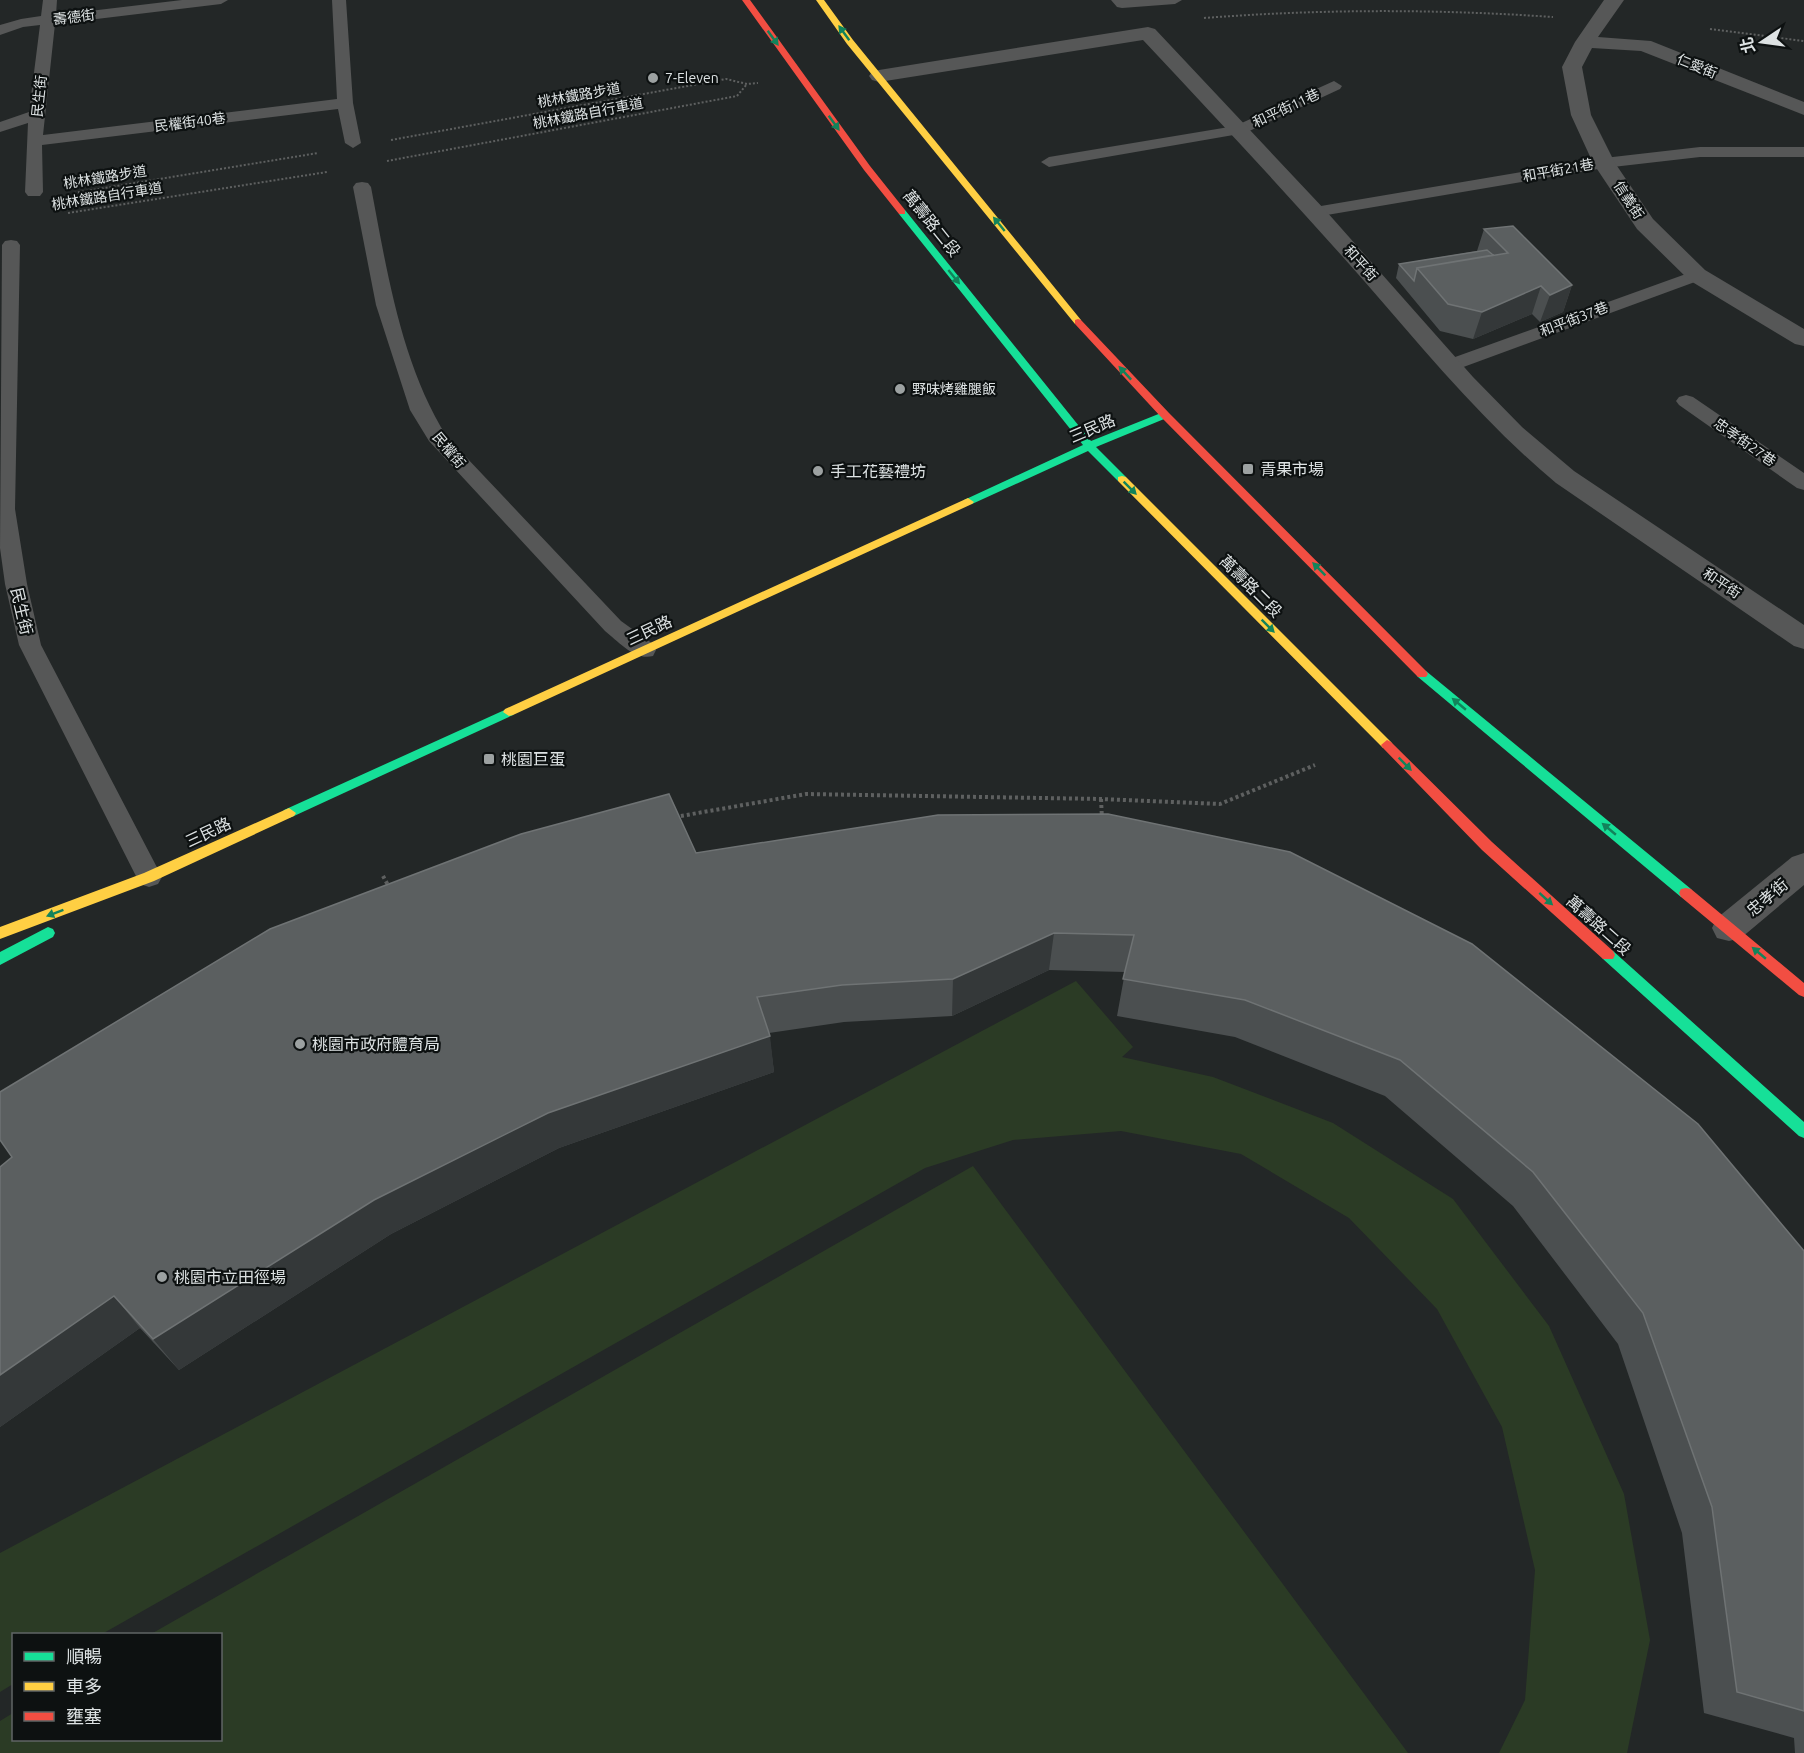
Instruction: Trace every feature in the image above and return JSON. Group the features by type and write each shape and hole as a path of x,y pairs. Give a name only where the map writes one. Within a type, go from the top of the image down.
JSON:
{"main road":[{"name":"萬壽路二段","path":"746,0 867,168 1089,446 1487,846 1804,1131"},
{"path":"820,0 1082,327 1165,415 1419,672 1804,991"},
{"name":"三民路","path":"0,933 149,877 1089,446 1165,415"},
{"name":"三民路","path":"0,959 149,877"}],"street":[{"name":"信義街","path":"1614,0 1585,42 1572,67 1581,115 1604,162 1645,224 1697,275 1804,339"},
{"name":"和平街","path":"879,76 1148,33 1315,212 1451,365 1533,452 1565,477 1804,639"},
{"name":"仁愛街","path":"1585,42 1644,45 1804,109"},
{"name":"忠孝街","path":"1729,928 1804,866"}],"lane":[{"name":"民生街","path":"34,192 34,141 50,0"},
{"name":"壽德街","path":"0,30 21,23 221,0"},
{"path":"339,0 345,103 353,143"},
{"path":"1120,2 1175,0"},
{"name":"和平街11巷","path":"1049,162 1239,130 1334,86"},
{"name":"民權街40巷","path":"34,141 345,103"},
{"path":"0,127 37,115"},
{"name":"和平街21巷","path":"1315,212 1604,162 1700,152 1804,152"},
{"name":"民權街","path":"362,187 385,305 420,410 439,441 613,626 645,650"},
{"name":"民生街","path":"12,245 4,509 16,584 30,645 149,877"},
{"name":"和平街37巷","path":"1451,365 1674,281 1697,275"},
{"name":"忠孝街27巷","path":"1686,401 1804,483"}],"path":[{"path":"1197,19 1286,11 1442,10 1557,17"},
{"name":"桃林鐵路步道","path":"414,136 726,79 747,84"},
{"name":"桃林鐵路自行車道","path":"428,154 737,96 747,84"},
{"name":"桃林鐵路步道","path":"69,193 321,153"},
{"name":"桃林鐵路自行車道","path":"68,213 326,172"},
{"path":"666,818 806,794 1101,799 1220,804 1315,765"},
{"path":"1101,799 1102,821"},
{"path":"382,896 392,892 383,876"}],"green space":[{"path":"1076,981 1133,1047 1122,1057 1213,1077 1333,1123 1453,1199 1549,1326 1624,1494 1650,1640 1627,1753 1499,1753 1525,1700 1535,1570 1502,1427 1437,1309 1349,1218 1241,1154 1121,1131 1013,1140 925,1168 104,1633 12,1633 12,1685 0,1692 0,1553"},
{"path":"973,1166 1408,1753 0,1753 0,1721 12,1714 12,1741 222,1741 222,1633 153,1633"}],"building":[{"path":"1513,226 1572,285 1550,295 1541,286 1482,312 1448,304 1417,268 1508,253 1484,229"},
{"path":"1487,250 1493,255 1417,268 1414,281 1399,264"},
{"name":"桃園市立田徑場","path":"669,794 696,853 938,815 1108,814 1290,852 1472,944 1698,1124 1804,1251 1804,1711 1737,1692 1712,1507 1643,1313 1533,1172 1400,1060 1245,1000 1123,979 1134,935 1054,933 953,979 842,985 757,997 770,1036 548,1113 374,1200 153,1339 114,1296 0,1375 0,1167 12,1157 0,1140 0,1092 270,929 521,834"}],"traffic: fast":[{"path":"902,212 1089,446 1122,479"},
{"path":"968,502 1089,446 1165,415"},
{"path":"1422,674 1686,893"},
{"path":"289,813 509,712"},
{"path":"0,959 48,933"},
{"path":"1608,955 1804,1131"}],"traffic: slow":[{"path":"820,0 850,42 1078,322"},
{"path":"1122,479 1387,745"},
{"path":"509,712 968,502"},
{"path":"0,933 149,877 289,813"}],"traffic: jam":[{"path":"746,0 867,168 902,212"},
{"path":"1078,322 1165,415 1422,674"},
{"path":"1387,745 1487,846 1608,955"},
{"path":"1686,893 1804,991"}],"place":[{"name":"7-Eleven","path":"653,78"},
{"name":"野味烤雞腿飯","path":"900,389"},
{"name":"青果市場","path":"1248,469"},
{"name":"手工花藝禮坊","path":"818,471"},
{"name":"桃園巨蛋","path":"489,759"},
{"name":"桃園市政府體育局","path":"300,1044"},
{"name":"桃園市立田徑場","path":"162,1277"}]}
